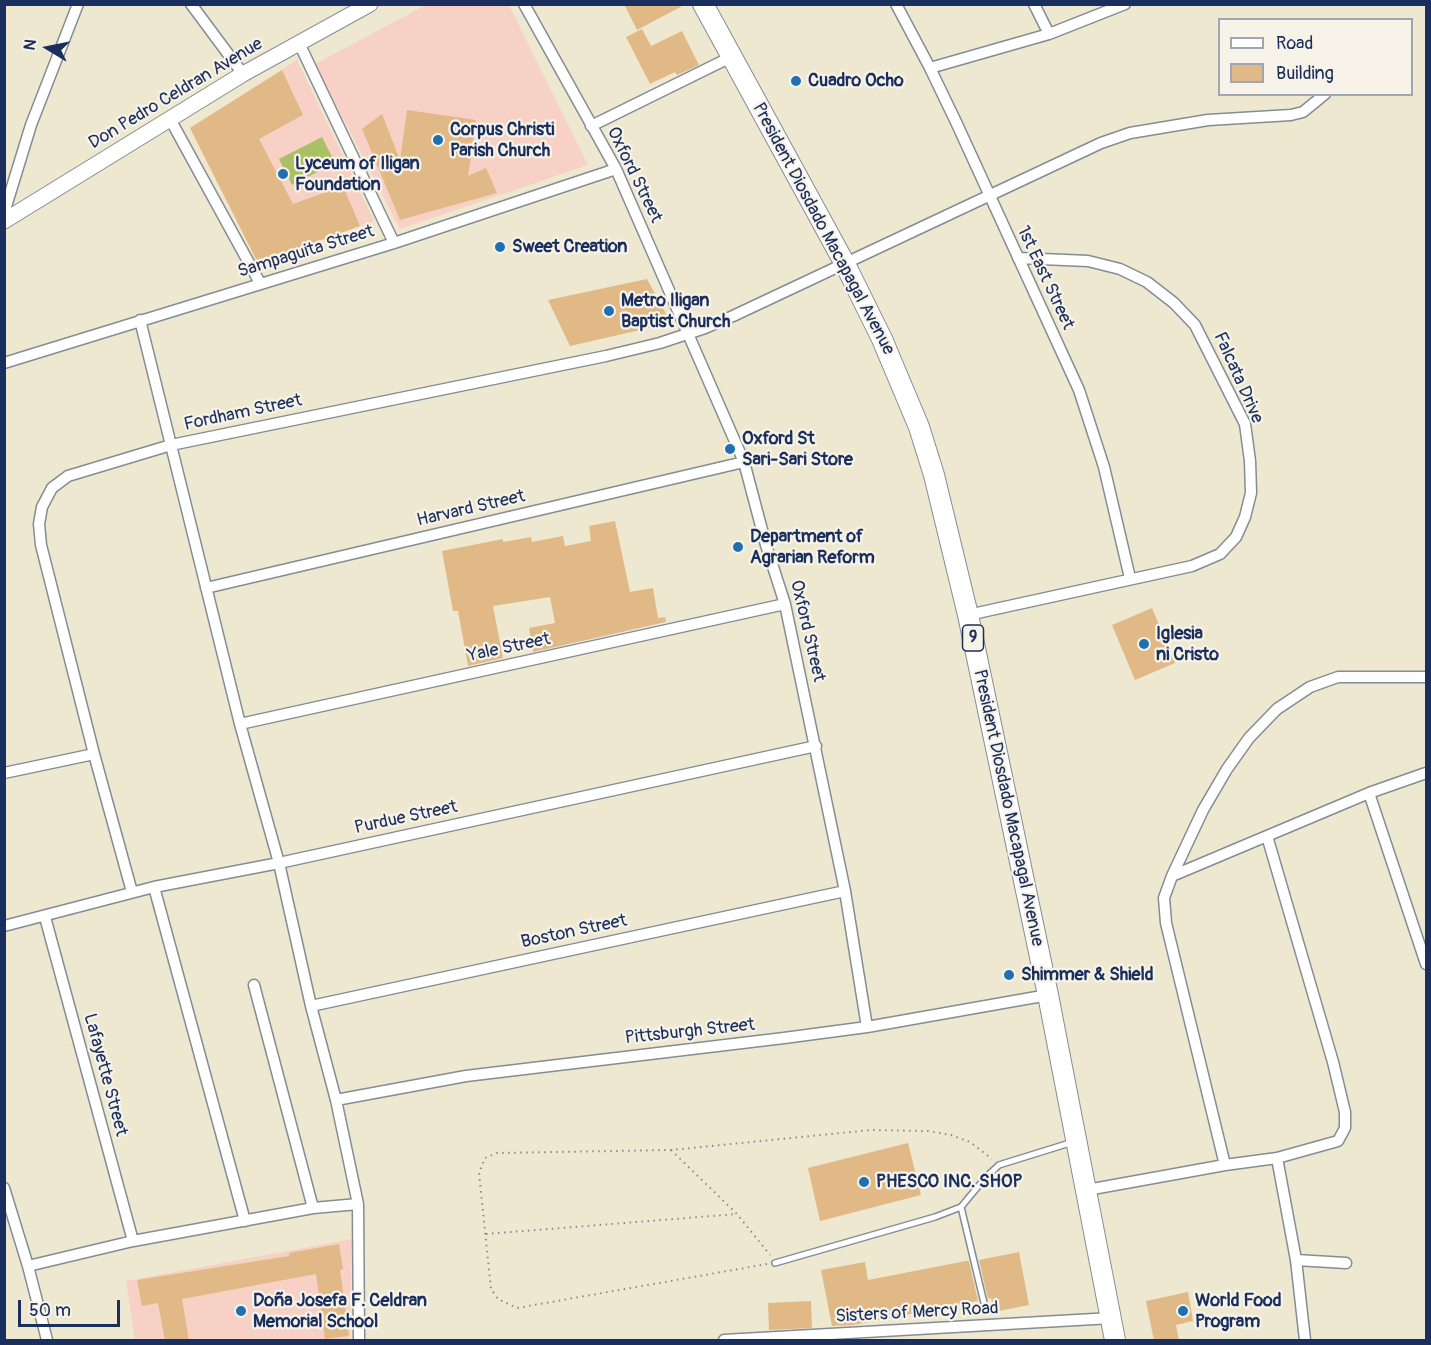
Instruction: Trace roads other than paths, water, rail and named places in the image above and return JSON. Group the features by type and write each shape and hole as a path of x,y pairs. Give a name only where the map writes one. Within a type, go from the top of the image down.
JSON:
{"highway":[{"name":"President Diosdado Macapagal Avenue","path":"703,4 845,264 886,348 920,427 968,615 1048,995 1115,1341"}],"main road":[{"name":"Don Pedro Celdran Avenue","path":"4,221 243,74 370,4"}],"street":[{"path":"4,213 31,125 78,4"},
{"path":"191,4 243,74"},
{"name":"Oxford Street","path":"524,4 616,169 744,462 766,545 785,604 816,746 845,891 867,1026"},
{"name":"1st East Street","path":"896,4 930,68 1079,390 1104,467 1130,578"},
{"path":"1034,4 1049,34"},
{"path":"930,68 1049,34 1125,4"},
{"path":"299,43 394,243"},
{"path":"591,126 731,57"},
{"name":"Fordham Street","path":"132,892 41,545 39,524 42,507 52,488 68,476 171,445 660,343 724,320 1101,143 1130,134 1208,120 1290,116 1303,112 1323,96"},
{"path":"170,119 260,284"},
{"name":"Sampaguita Street","path":"4,363 394,243 616,169"},
{"name":"Falcata Drive","path":"968,615 1192,566 1220,554 1236,537 1245,517 1251,493 1245,424 1196,325 1174,303 1147,282 1120,268 1088,261 1018,258"},
{"path":"140,320 240,724 279,863 311,1006 336,1100 358,1204 360,1341"},
{"name":"Harvard Street","path":"206,588 744,462"},
{"name":"Yale Street","path":"240,724 785,604"},
{"path":"1225,1165 1166,923 1164,898 1172,876 1203,810 1227,769 1249,738 1276,709 1310,687 1338,677 1426,678"},
{"name":"Purdue Street","path":"4,926 154,887 279,863 816,746"},
{"path":"4,773 94,754"},
{"path":"1172,876 1369,793 1426,773"},
{"path":"1369,793 1426,964"},
{"path":"1086,1190 1277,1158 1338,1141 1345,1128 1345,1112 1333,1062 1267,836"},
{"path":"154,887 245,1221"},
{"name":"Boston Street","path":"311,1006 845,891"},
{"name":"Lafayette Street","path":"45,917 134,1241"},
{"path":"255,985 313,1208"},
{"name":"Pittsburgh Street","path":"336,1100 465,1076 867,1026 1048,995"},
{"path":"1277,1158 1296,1260 1305,1341"},
{"path":"4,1188 28,1266 47,1341"},
{"path":"28,1266 134,1241 313,1208 358,1204"},
{"path":"1296,1260 1346,1263"},
{"name":"Sisters of Mercy Road","path":"724,1341 1112,1318"}],"lane":[{"path":"776,1263 935,1217 961,1207 999,1165 1075,1142"},
{"path":"961,1207 984,1303"}],"place":[{"name":"Cuadro Ocho","path":"796,81"},
{"name":"Corpus Christi Parish Church","path":"438,140"},
{"name":"Lyceum of Iligan Foundation","path":"283,174"},
{"name":"Sweet Creation","path":"500,247"},
{"name":"Metro Iligan Baptist Church","path":"609,311"},
{"name":"Oxford St Sari-Sari Store","path":"730,449"},
{"name":"Department of Agrarian Reform","path":"738,547"},
{"name":"Iglesia ni Cristo","path":"1144,644"},
{"name":"Shimmer & Shield","path":"1009,975"},
{"name":"PHESCO INC. SHOP","path":"864,1182"},
{"name":"Doña Josefa F. Celdran Memorial School","path":"241,1311"},
{"name":"World Food Program","path":"1183,1311"}]}
